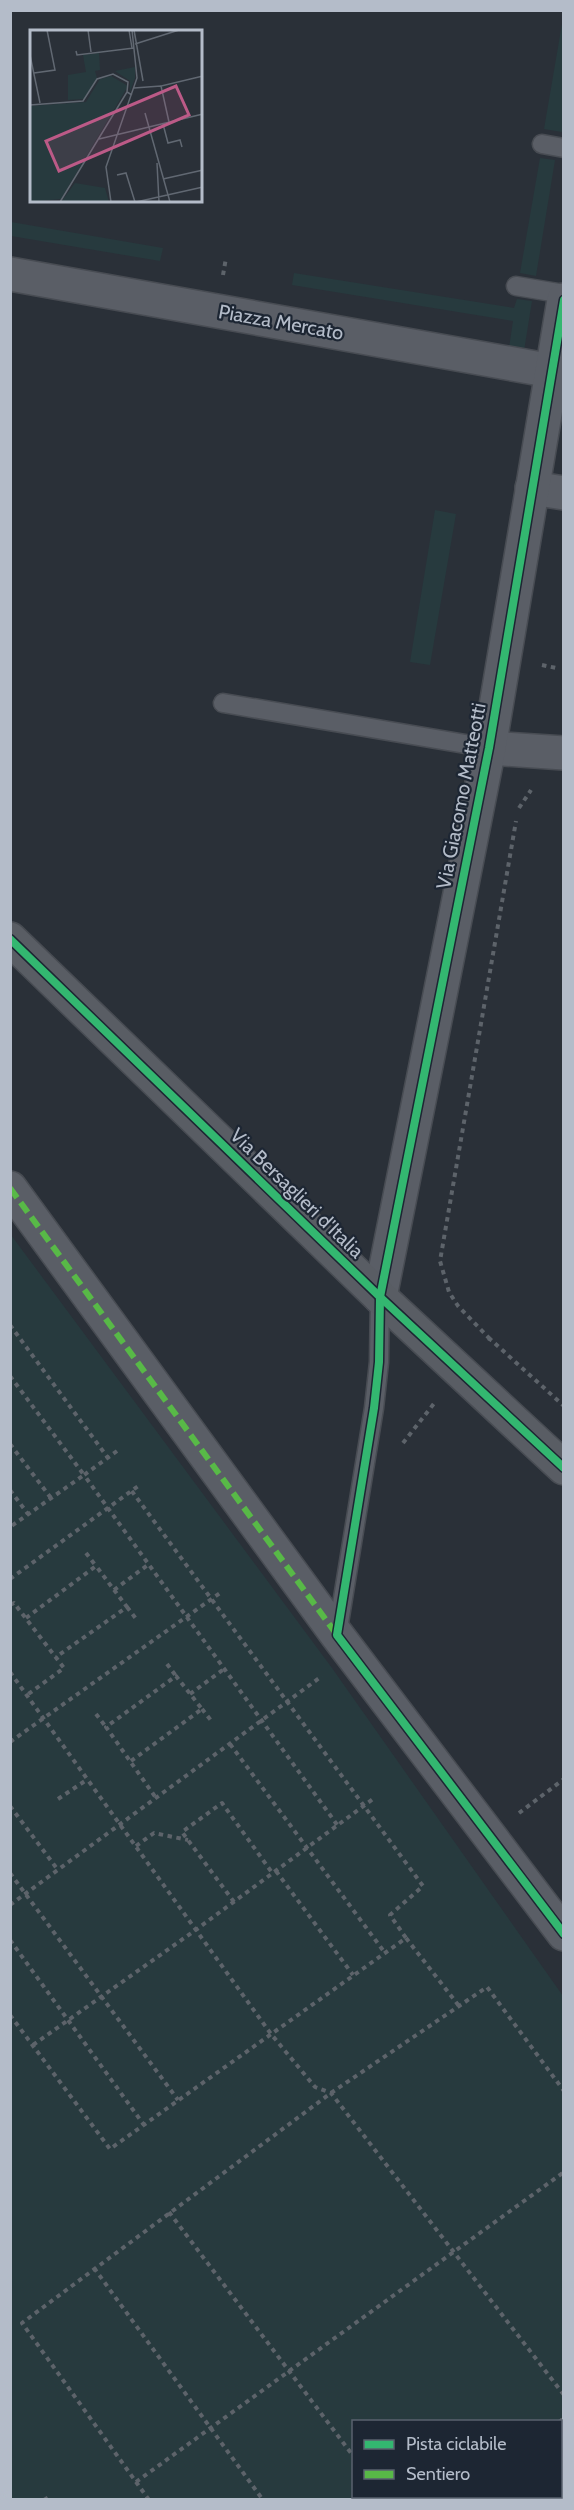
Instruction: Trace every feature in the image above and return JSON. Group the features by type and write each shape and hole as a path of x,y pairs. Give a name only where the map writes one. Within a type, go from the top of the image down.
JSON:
{"street":[{"name":"Piazza Mercato","path":"10,274 552,370"},
{"name":"Via Giacomo Matteotti","path":"380,1297 489,748 548,491 552,370 563,310"},
{"path":"489,748 564,753"},
{"name":"Via Bersaglieri d'Italia","path":"10,939 380,1297 564,1468"},
{"path":"10,1188 337,1635 564,1934"}],"lane":[{"path":"542,144 564,148"},
{"path":"516,286 563,310"},
{"path":"223,703 489,748"},
{"path":"337,1635 374,1408 379,1362 380,1297"}],"path":[{"path":"490,1340 458,1306 449,1292 440,1261 519,805 531,790 537,788"},
{"path":"10,1325 108,1458"},
{"path":"10,1376 338,1826"},
{"path":"10,1444 51,1498"},
{"path":"10,1527 117,1451"},
{"path":"10,1578 141,1484"},
{"path":"10,1490 28,1515"},
{"path":"131,1490 423,1886 390,1915 459,2006"},
{"path":"86,1553 137,1620"},
{"path":"114,1590 149,1564"},
{"path":"26,1618 96,1566"},
{"path":"10,1742 220,1593"},
{"path":"10,1605 14,1603 64,1668 27,1695"},
{"path":"56,1657 127,1607"},
{"path":"10,1905 332,1668 337,1635"},
{"path":"167,1664 213,1723"},
{"path":"190,1694 224,1669"},
{"path":"10,1672 271,2034 315,2087 331,2093 564,2395"},
{"path":"106,1727 176,1676"},
{"path":"131,1761 202,1709"},
{"path":"96,1714 156,1798"},
{"path":"230,1744 385,1953"},
{"path":"58,1799 88,1779"},
{"path":"489,1835 564,1779"},
{"path":"33,2045 197,1929 373,1799"},
{"path":"234,1902 182,1832 222,1803 353,1975"},
{"path":"10,1806 58,1870"},
{"path":"136,1846 154,1833 188,1840"},
{"path":"10,1873 178,2100"},
{"path":"10,2015 110,2149 406,1938"},
{"path":"10,1940 144,2125"},
{"path":"149,2499 22,2323 331,2093 487,1988 564,2091"},
{"path":"136,2482 564,2172"},
{"path":"169,2212 352,2454"},
{"path":"94,2268 263,2499"}],"green space":[{"path":"563,18 564,121 562,132 544,129"},
{"path":"540,158 555,160 536,276 520,273"},
{"path":"11,222 163,248 160,261 11,236"},
{"path":"294,273 514,308 517,299 532,301 524,351 509,348 513,321 292,285"},
{"path":"435,510 456,514 430,665 410,662"},
{"path":"11,1235 332,1668 563,1996 563,2499 11,2499"}],"marked path":[{"path":"10,1188 337,1635"}],"cycle path":[{"path":"564,300 489,748 380,1297 379,1362 374,1408 337,1635 564,1934"},
{"path":"10,939 380,1297 564,1468"}]}
